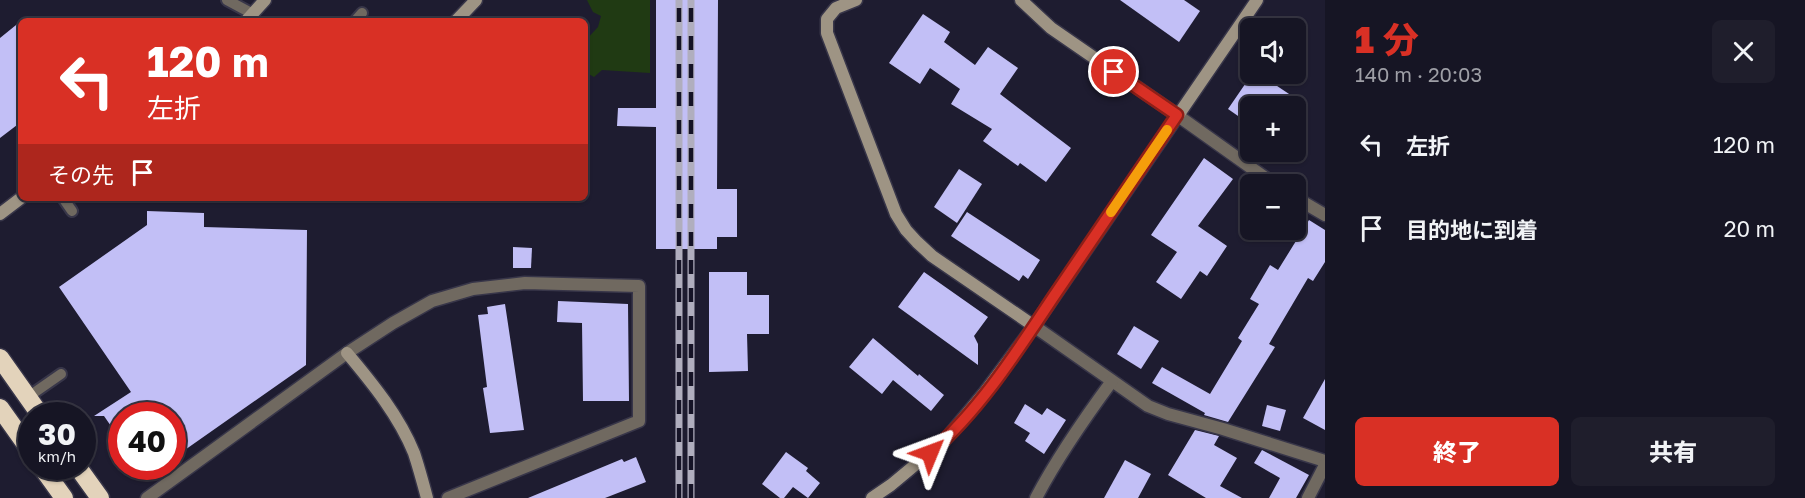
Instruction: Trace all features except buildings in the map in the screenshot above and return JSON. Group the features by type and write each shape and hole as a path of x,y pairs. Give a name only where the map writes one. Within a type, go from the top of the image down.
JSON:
{"highway":[{"path":"0,358 31,402"},
{"path":"0,408 18,433"},
{"path":"51,480 64,498"},
{"path":"87,480 100,498"}],"street":[{"path":"249,18 265,0"},
{"path":"459,18 476,0"},
{"path":"856,0 836,8 827,19 827,33 896,214 917,242 932,256 1148,406 1325,463 1308,498"},
{"path":"1021,0 1051,28 1260,174"},
{"path":"872,498 945,440 986,392 1034,326 1257,0"},
{"path":"0,214 18,200"},
{"path":"1306,204 1325,215"},
{"path":"147,498 347,354 393,323 432,301 473,288 525,283 639,286 639,421 448,498"},
{"path":"347,354 375,386 393,414 413,453 427,498"},
{"path":"1036,498 1080,424 1112,381"}],"lane":[{"path":"227,0 249,18"},
{"path":"65,201 72,211"},
{"path":"28,398 62,375"}],"green space":[{"path":"587,0 650,0 650,73 602,70 594,77 588,74 588,38 598,27 601,16 593,12"}],"railway":[{"path":"679,0 679,498"},
{"path":"691,0 691,498"}],"slow traffic":[{"path":"1111,212 1167,130"}],"route":[{"path":"930,453 945,440 986,392 1034,326 1177,115 1114,72"}]}
